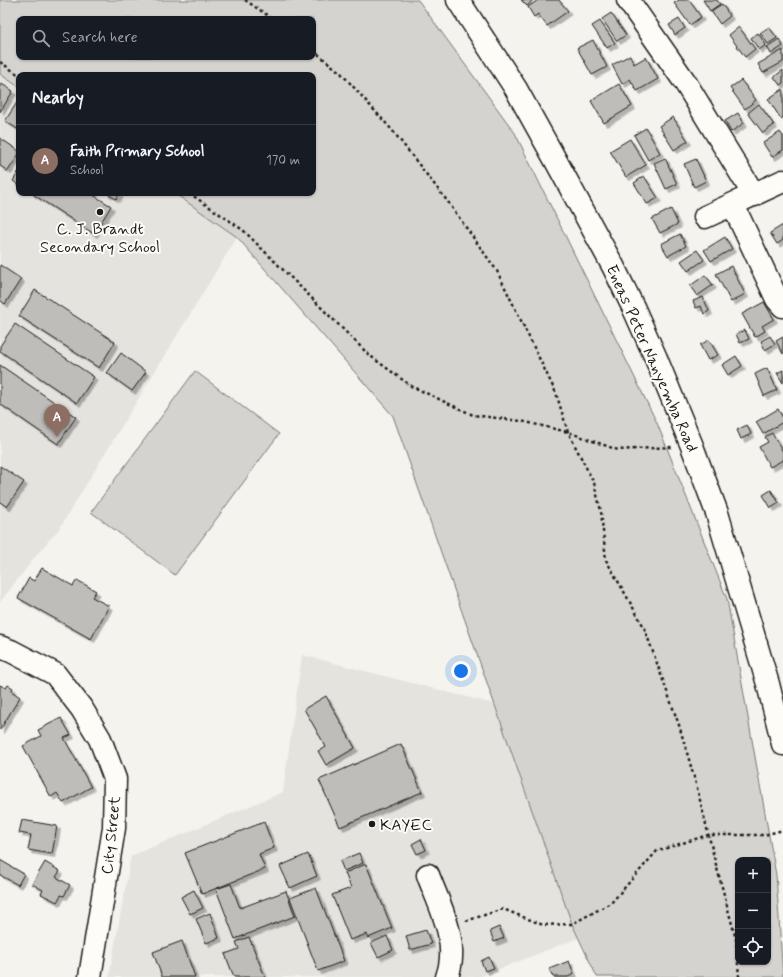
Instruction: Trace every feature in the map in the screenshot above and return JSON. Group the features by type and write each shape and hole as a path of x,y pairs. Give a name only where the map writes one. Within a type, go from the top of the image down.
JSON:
{"main road":[{"name":"Eneas Peter Nanyemba Road","path":"458,0 516,89 613,266 637,316 692,446 719,520 768,684 783,741"},
{"path":"628,0 686,82 754,196"},
{"path":"706,217 754,196 783,181"},
{"path":"733,205 777,299 783,306"},
{"name":"City Street","path":"0,647 11,651 55,674 82,709 100,739 115,779 114,828 90,977"},
{"path":"428,875 448,928 452,944 451,966 447,977"}],"path":[{"path":"245,0 268,16"},
{"path":"316,52 341,73 392,130 448,202 497,271 556,393 568,432 594,483 601,511 606,560 644,627 663,678 678,725 696,784 736,939 739,977"},
{"path":"0,62 16,73"},
{"path":"193,196 243,230 369,355 411,386 473,415 521,420 568,432 618,450 692,446"},
{"path":"448,928 474,917 503,909 543,925 572,924 611,903 657,851 708,835 764,835 783,830"}],"shaded area":[{"path":"0,0 418,0 515,133 657,423 727,599 776,875 783,977 597,977 572,924 393,416 237,237 178,196 316,196 316,72 16,72 16,85 0,74"},
{"path":"0,74 16,85 16,196 178,196 237,237 59,529 38,553 0,602"},
{"path":"195,371 279,434 175,575 91,512"},
{"name":"KAYEC","path":"302,655 494,704 578,938 479,977 109,977 131,856 283,792"}],"building":[{"path":"521,0 533,0 527,6"},
{"path":"538,0 559,0 568,11 547,26 538,14 534,17 528,7"},
{"path":"679,0 689,0 701,17 690,25 674,3"},
{"path":"703,0 717,0 720,4 710,11"},
{"path":"722,4 730,16 720,24 711,11"},
{"path":"611,13 626,35 617,41 602,19"},
{"path":"679,19 685,28 675,35 669,25"},
{"path":"600,21 615,43 607,48 592,26"},
{"path":"739,27 755,49 745,57 729,35"},
{"path":"769,27 777,38 768,44 760,33"},
{"path":"758,33 766,45 759,50 751,38"},
{"path":"779,39 783,46 771,54 767,47"},
{"path":"593,40 607,67 592,75 577,48"},
{"path":"783,50 783,62 763,73 758,64"},
{"path":"630,55 634,64 646,57 658,79 637,91 630,79 622,84 612,65"},
{"path":"783,70 783,83 780,85 774,77"},
{"path":"741,80 756,100 745,109 730,88"},
{"path":"0,83 13,91 0,112"},
{"path":"619,84 632,106 604,123 591,101"},
{"path":"783,89 783,117 781,119 768,99"},
{"path":"16,104 16,128 5,121"},
{"path":"759,104 774,125 763,133 748,113"},
{"path":"738,113 744,123 731,132 725,121"},
{"path":"673,117 688,141 674,150 659,126"},
{"path":"646,128 660,153 648,160 634,135"},
{"path":"780,132 783,136 783,150 772,157 763,143"},
{"path":"0,138 16,149 16,159 8,171 0,166"},
{"path":"630,139 646,165 626,177 610,151"},
{"path":"665,158 677,184 666,189 654,163"},
{"path":"696,159 706,181 694,187 684,164"},
{"path":"16,176 16,183 13,181"},
{"path":"644,176 658,198 647,204 634,183"},
{"path":"36,196 95,196 111,206 94,234"},
{"path":"111,196 118,196 116,199"},
{"path":"671,209 678,224 660,233 652,219"},
{"path":"783,225 783,240 777,244 770,233"},
{"path":"680,234 686,246 668,256 661,244"},
{"path":"725,237 732,249 711,261 704,250"},
{"path":"697,250 704,260 688,271 681,261"},
{"path":"0,265 21,279 5,304 0,300"},
{"path":"731,266 745,294 731,302 716,274"},
{"path":"705,275 713,285 697,296 690,286"},
{"path":"35,290 115,342 99,368 19,316"},
{"path":"703,297 709,311 704,314 701,306 696,308 693,301"},
{"path":"764,302 774,319 762,326 765,331 755,337 742,314"},
{"path":"15,324 94,377 77,403 0,351 0,346"},
{"path":"745,330 749,339 740,343 736,334"},
{"path":"770,336 775,344 765,350 761,341"},
{"path":"783,337 783,354 776,341"},
{"path":"709,340 718,355 708,360 700,345"},
{"path":"121,353 146,372 132,391 107,373"},
{"path":"736,356 742,366 728,375 722,365"},
{"path":"0,365 76,417 58,444 0,404"},
{"path":"767,368 777,390 764,396 755,374"},
{"path":"783,370 783,383 777,373"},
{"path":"778,409 783,418 783,422 763,434 756,422"},
{"path":"747,425 751,434 741,439 737,430"},
{"path":"772,433 783,452 783,460 770,467 759,447 768,442 765,437"},
{"path":"0,466 24,482 7,507 0,502"},
{"path":"771,490 779,503 771,508 763,495"},
{"path":"42,568 73,586 77,580 96,591 92,597 109,606 91,639 18,598 29,578 34,581"},
{"path":"0,685 6,688 8,685 13,688 11,691 20,697 0,730"},
{"path":"326,696 355,748 326,765 318,751 326,747 304,709"},
{"path":"61,718 71,735 64,738 91,787 63,803 57,793 51,797 23,746 41,736 38,730"},
{"path":"401,744 422,792 340,827 319,780"},
{"path":"22,820 57,826 52,854 28,850 31,835 19,833"},
{"path":"264,822 274,848 259,854 265,869 202,894 185,853"},
{"path":"421,839 426,850 417,854 412,844"},
{"path":"359,853 363,863 344,871 340,861"},
{"path":"308,854 317,876 290,888 280,866"},
{"path":"0,860 24,874 18,885 0,875"},
{"path":"45,862 60,871 56,877 70,885 64,896 61,895 57,902 41,894 43,890 32,884"},
{"path":"366,864 392,928 368,938 367,934 350,940 332,895 351,888 345,873"},
{"path":"231,884 240,908 286,891 295,916 235,939 216,889"},
{"path":"316,888 344,961 318,971 290,898"},
{"path":"194,890 203,908 190,914 181,897"},
{"path":"210,913 219,938 206,943 196,919"},
{"path":"499,927 504,938 494,942 490,931"},
{"path":"426,930 431,944 410,950 406,936"},
{"path":"387,936 393,950 378,957 371,943"},
{"path":"249,937 265,977 234,977 225,954 239,949 236,942"},
{"path":"182,941 195,977 162,977 153,952"},
{"path":"489,957 494,968 485,971 481,961"},
{"path":"569,961 574,974 568,977 553,977 549,969"}],"place":[{"name":"C. J. Brandt Secondary School","path":"100,212"},
{"name":"Faith Primary School","path":"57,437"},
{"name":"KAYEC","path":"372,824"}]}
